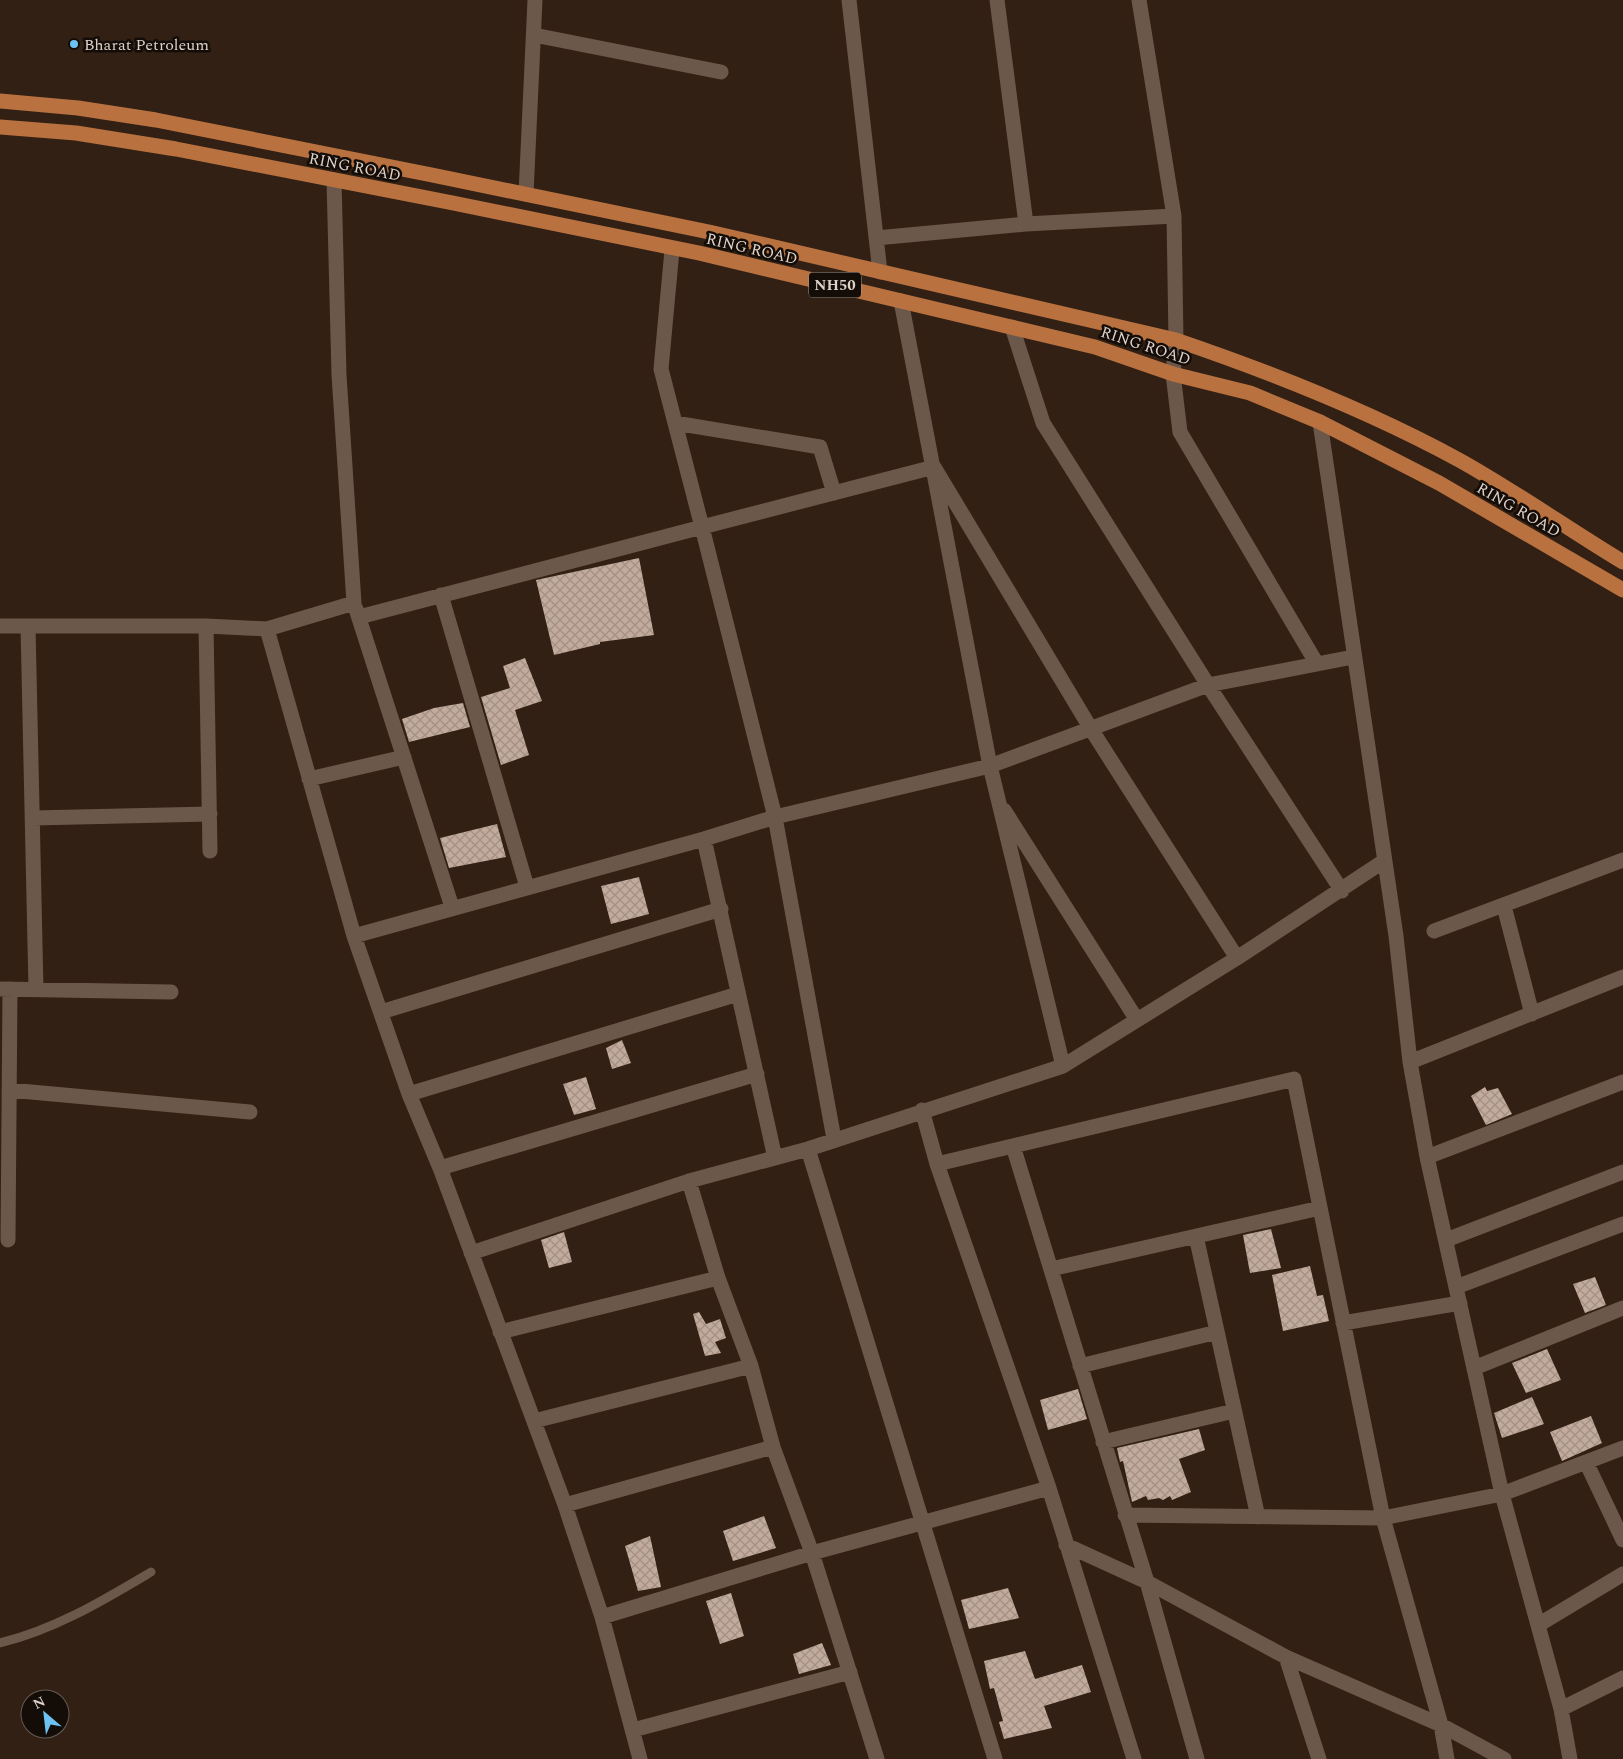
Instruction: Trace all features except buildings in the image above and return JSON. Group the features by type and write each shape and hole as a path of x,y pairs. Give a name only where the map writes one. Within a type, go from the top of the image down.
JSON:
{"highway":[{"name":"RING ROAD","path":"0,101 78,108 156,120 526,194 709,232 1176,340 1242,362 1381,420 1460,460 1623,562"},
{"name":"RING ROAD","path":"0,127 76,133 176,149 672,250 699,253 1095,347 1173,374 1250,393 1320,422 1447,488 1623,590"}],"street":[{"path":"526,194 535,0"},
{"path":"849,0 880,272"},
{"path":"997,0 1026,224"},
{"path":"1139,0 1174,216 1176,340 1173,374 1180,432 1317,664"},
{"path":"534,34 721,72"},
{"path":"334,180 340,375 357,610 452,907"},
{"path":"876,238 1026,224 1174,216"},
{"path":"672,250 661,369 775,817 834,1139"},
{"path":"901,301 990,766 1063,1066"},
{"path":"1012,327 1044,423 1208,685 1342,891"},
{"path":"1320,422 1353,656 1396,936 1410,1062 1427,1157 1502,1494 1561,1709 1570,1759"},
{"path":"675,423 820,447 834,493"},
{"path":"0,626 206,626 267,629 357,610 441,596 934,467"},
{"path":"934,467 1092,729 1237,958"},
{"path":"441,596 527,887"},
{"path":"28,626 36,990"},
{"path":"206,626 210,851"},
{"path":"267,629 354,936 409,1094 440,1168 565,1505 602,1617 640,1759"},
{"path":"354,936 452,907 704,839 775,817 990,766 1208,685 1353,656"},
{"path":"310,779 404,757"},
{"path":"998,800 1137,1020"},
{"path":"33,818 210,814"},
{"path":"704,839 775,1158"},
{"path":"1434,931 1623,860"},
{"path":"471,1253 688,1182 808,1149 922,1110 1063,1066 1342,891 1384,861"},
{"path":"1504,906 1532,1014"},
{"path":"382,1012 720,909"},
{"path":"1410,1062 1623,977"},
{"path":"8,1240 9,1090 5,989 171,992"},
{"path":"409,1094 738,994"},
{"path":"440,1168 757,1074"},
{"path":"937,1164 1294,1079 1383,1518 1441,1725 1447,1759"},
{"path":"1427,1157 1623,1082"},
{"path":"9,1090 250,1112"},
{"path":"922,1110 937,1164 1049,1488 1134,1759"},
{"path":"1013,1146 1147,1582 1197,1759"},
{"path":"808,1149 924,1522 995,1759"},
{"path":"1446,1240 1623,1172"},
{"path":"688,1182 718,1278 751,1366 773,1446 812,1553 877,1759"},
{"path":"1051,1270 1320,1208"},
{"path":"1456,1287 1623,1224"},
{"path":"1196,1236 1258,1517"},
{"path":"500,1332 718,1278"},
{"path":"1343,1323 1460,1303"},
{"path":"1474,1368 1623,1308"},
{"path":"1080,1366 1217,1332"},
{"path":"534,1421 751,1366"},
{"path":"1103,1442 1234,1411"},
{"path":"565,1505 773,1446"},
{"path":"1125,1515 1383,1518 1502,1494 1623,1448"},
{"path":"1586,1462 1623,1540"},
{"path":"602,1617 812,1553 1049,1488"},
{"path":"1066,1545 1147,1582 1286,1657 1441,1725 1504,1759"},
{"path":"1538,1625 1623,1574"},
{"path":"1286,1657 1319,1759"},
{"path":"633,1730 850,1672"},
{"path":"1561,1709 1623,1678"}],"lane":[{"path":"0,1643 53,1627 90,1609 151,1572"}],"place":[{"name":"Bharat Petroleum","path":"74,44"}]}
